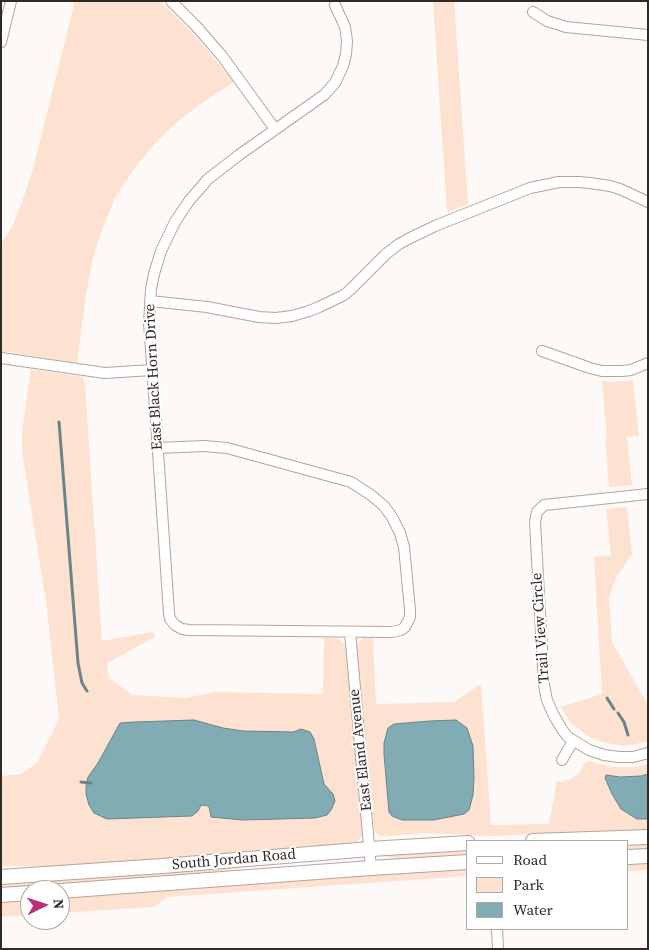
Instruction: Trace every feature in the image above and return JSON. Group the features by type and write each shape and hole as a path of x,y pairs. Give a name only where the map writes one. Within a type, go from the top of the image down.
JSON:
{"main road":[{"path":"562,840 648,837"},
{"name":"South Jordan Road","path":"1,876 467,843"},
{"path":"629,857 648,856"},
{"name":"South Jordan Road","path":"70,890 467,862"},
{"path":"1,895 20,894"}],"street":[{"path":"1,42 11,1"},
{"path":"171,1 222,56 276,129"},
{"name":"East Black Horn Drive","path":"158,448 204,446 227,448 341,479 371,494 384,506 392,517 404,547 410,610 409,631 189,630 171,628 169,613 149,324 154,274 161,251 175,222 195,194 214,174 324,95 334,83 341,71 346,54 346,34 343,20 335,5"},
{"path":"533,12 547,21 566,27 648,35"},
{"path":"150,301 207,307 259,317 282,317 300,314 327,304 344,295 378,261 399,244 421,232 522,191 559,182 579,182 610,186 629,192 648,202"},
{"path":"542,351 602,371 631,370 648,364"},
{"path":"1,358 98,372 152,370"},
{"name":"Trail View Circle","path":"648,494 538,506 535,516 545,694 552,714 563,731 573,741 589,750 611,756 633,757 648,753"},
{"name":"East Eland Avenue","path":"350,632 371,868"},
{"path":"562,760 573,741"},
{"path":"497,930 498,949"}],"green space":[{"path":"75,1 160,1 195,36 234,82 199,105 177,122 155,143 133,170 115,198 93,258 77,363 1,351 1,244 12,227 33,169"},
{"path":"433,1 454,1 468,204 447,212"},
{"path":"31,369 83,377 102,641 153,632 155,637 107,663 109,678 132,695 186,698 214,692 323,694 324,638 340,640 345,645 363,827 363,835 357,842 352,844 142,861 44,867 1,866 1,776 21,774 37,763 59,719 47,609 22,451 22,431"},
{"path":"633,380 639,436 627,437 632,485 609,487 602,381"},
{"path":"627,507 632,554 617,576 609,596 612,642 648,705 648,741 624,746 602,742 588,736 570,722 561,707 602,694 594,557 611,555 606,509"},
{"path":"364,638 373,638 376,704 454,702 481,684 491,825 549,824 557,781 561,782 571,779 589,761 610,767 636,767 648,764 648,830 491,836 426,833 380,836 377,834 373,822 356,646"},
{"path":"648,843 648,850 629,851 629,844"},
{"path":"467,849 467,856 401,859 388,857 385,853"},
{"path":"252,863 252,866 200,875 70,884 70,880 27,880"},
{"path":"629,863 648,863 648,870 629,871"},
{"path":"467,868 467,876 167,897 154,907 70,912 70,896"},
{"path":"20,881 20,888 1,889 1,882"},
{"path":"20,900 20,916 1,917 1,901"}],"water":[{"path":"194,720 243,731 293,732 301,729 310,732 314,739 324,784 333,794 335,801 331,810 327,815 315,818 243,820 211,817 209,806 201,805 192,816 107,819 94,813 89,805 86,794 88,777 120,723"},
{"path":"456,720 467,728 473,746 473,795 469,810 464,814 434,820 402,820 392,816 389,812 384,754 384,743 388,728 394,724"},
{"path":"648,774 648,819 637,819 621,809 605,778 606,775 620,777"}],"waterway":[{"path":"59,422 78,663 82,683 87,691"},
{"path":"607,698 614,709"},
{"path":"618,713 624,722 628,735"},
{"path":"81,782 91,783"}]}
